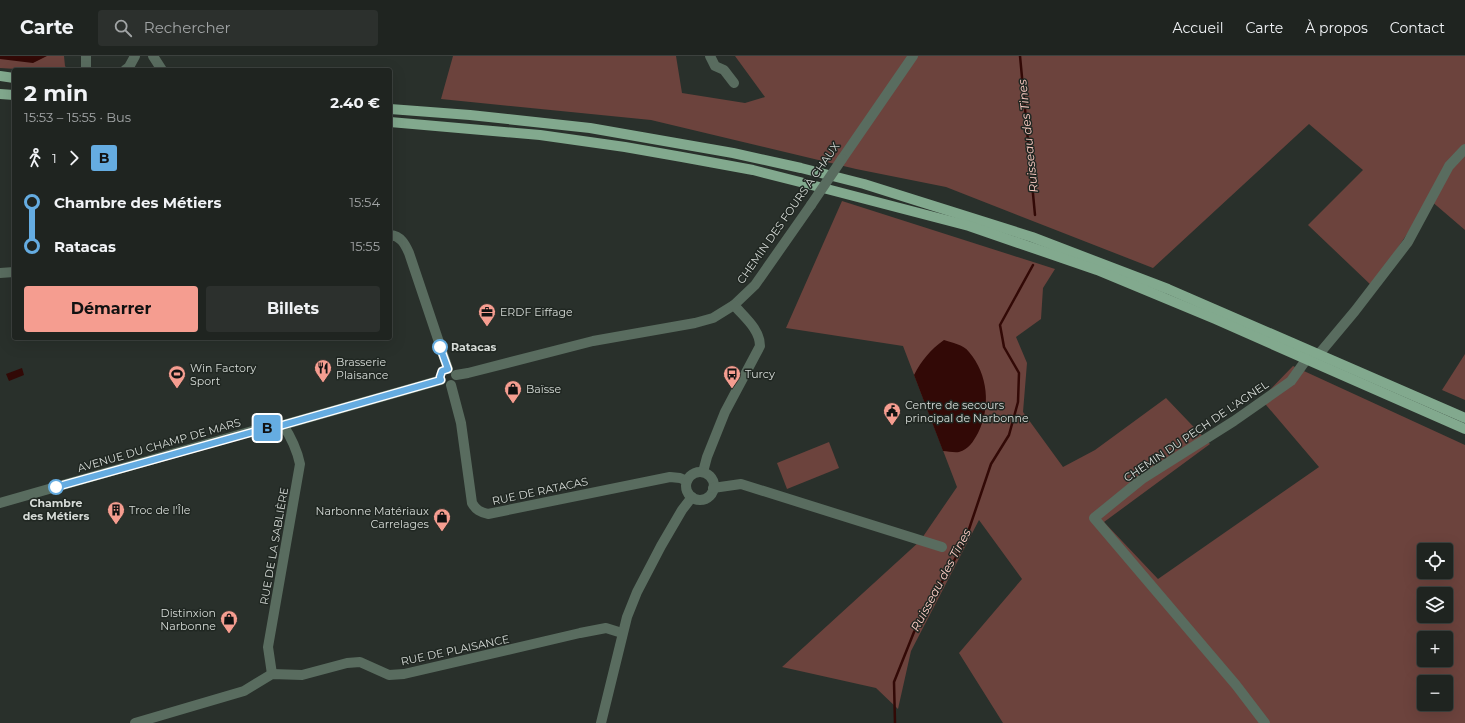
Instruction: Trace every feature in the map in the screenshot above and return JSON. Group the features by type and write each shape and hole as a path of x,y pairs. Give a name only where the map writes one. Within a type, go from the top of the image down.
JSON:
{"main road":[{"path":"0,76 12,78"},
{"path":"0,94 12,95"},
{"path":"392,109 470,115 590,128 732,153 864,184 1032,237 1168,289 1465,418"},
{"path":"392,122 540,135 668,154 753,170 921,212 969,226 1097,270 1215,319 1465,429"}],"street":[{"path":"86,56 88,68"},
{"path":"88,68 91,56"},
{"path":"128,68 135,56"},
{"path":"153,56 161,68"},
{"path":"710,56 715,66 724,70 734,83"},
{"name":"CHEMIN DES FOURS À CHAUX","path":"734,305 755,284 913,56"},
{"name":"CHEMIN DU PECH DE L'AGNEL","path":"1265,723 1231,679 1094,518 1142,479 1234,421 1291,381 1306,360 1319,354 1356,312 1408,242 1449,166 1465,149"},
{"path":"392,236 398,237 404,242 409,253 452,372 455,381 451,385 446,385 440,377 442,371 452,372 468,373 594,341 695,323 713,318 734,305 756,331 760,339 760,346 725,412 707,457 703,472"},
{"path":"0,273 12,272"},
{"name":"AVENUE DU CHAMP DE MARS","path":"0,503 253,431 283,425 441,380"},
{"name":"RUE DE RATACAS","path":"451,385 461,423 472,502 475,508 481,512 488,514 670,476 687,481"},
{"name":"RUE DE LA SABLIÈRE","path":"272,674 268,646 300,464 298,454 283,425"},
{"path":"696,472 703,472 712,478 714,483 713,488 708,497 697,499 688,493 686,487 687,481 690,475 696,472"},
{"path":"713,488 741,484 942,547"},
{"path":"601,723 627,617 640,586 661,546 682,510 692,497"},
{"name":"RUE DE PLAISANCE","path":"272,674 302,675 347,663 360,662 389,675 404,674 606,628 622,633"},
{"path":"135,723 244,691 272,674"}],"shaded area":[{"path":"0,56 64,56 66,68 12,69 0,68"},
{"path":"0,56 47,56 33,63 0,59"},
{"path":"453,56 676,56 682,93 745,103 765,97 735,56 1465,56 1465,230 1430,200 1372,286 1308,225 1363,170 1309,124 1153,268 946,187 856,169 651,120 441,99"},
{"path":"842,201 1055,269 1043,288 1041,319 1016,337 1027,363 1023,412 1063,467 1095,450 1166,398 1210,444 1104,522 1158,579 1319,467 1261,399 1293,366 1465,445 1465,723 1003,723 959,653 1022,579 979,520 911,651 898,709 876,688 782,667 920,541 957,487 903,346 786,328"},
{"path":"944,340 961,345 967,349 980,370 986,391 985,412 978,433 968,447 957,452 943,451 914,375 927,356"},
{"path":"1465,354 1465,400 1442,390"},
{"path":"22,368 24,375 9,381 6,374"},
{"path":"829,442 839,468 787,489 777,463"}],"waterway":[{"name":"Ruisseau des Tines","path":"1020,56 1035,215"},
{"name":"Ruisseau des Tines","path":"895,723 894,682 914,632 965,541 991,464 1009,435 1018,402 1019,373 1004,347 1000,325 1033,265"}],"bus line":[{"name":"B","path":"56,487 441,380 440,377 442,371 448,369 440,347"}],"place":[{"name":"ERDF Eiffage","path":"487,327"},
{"name":"Ratacas","path":"440,347"},
{"name":"Brasserie Plaisance","path":"323,383"},
{"name":"Win Factory Sport","path":"177,389"},
{"name":"Turcy","path":"732,389"},
{"name":"Baïsse","path":"513,404"},
{"name":"Centre de secours principal de Narbonne","path":"892,426"},
{"name":"Chambre des Métiers","path":"56,487"},
{"name":"Troc de l'Île","path":"116,525"},
{"name":"Narbonne Matériaux Carrelages","path":"442,532"},
{"name":"Distinxion Narbonne","path":"229,634"}]}
